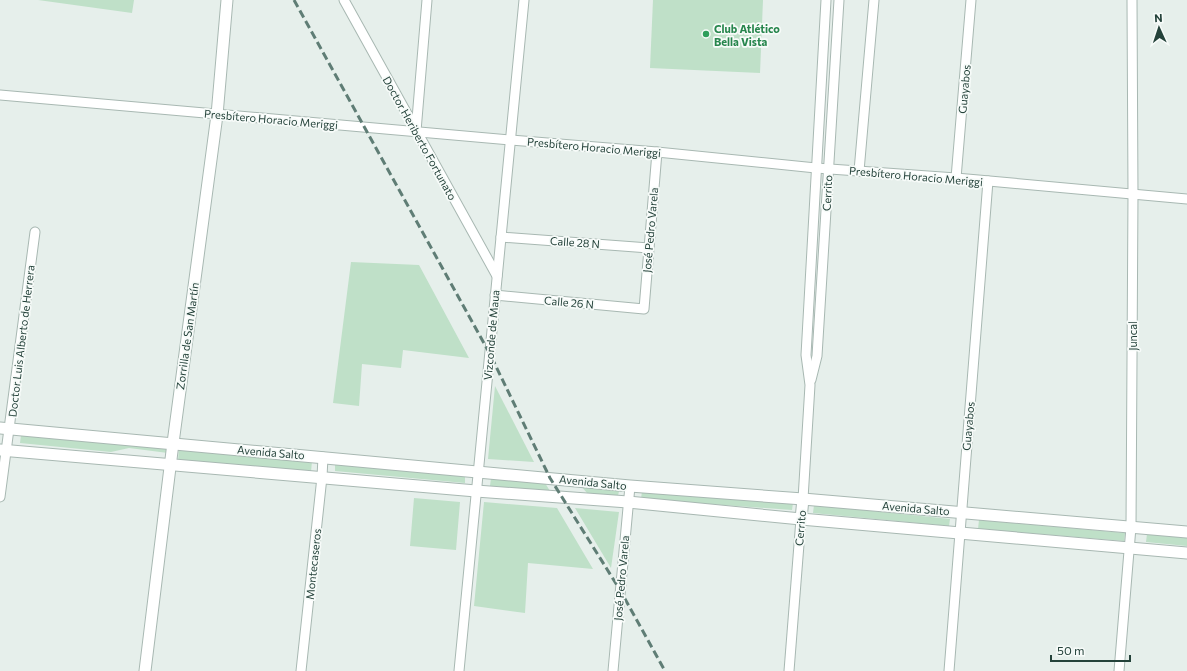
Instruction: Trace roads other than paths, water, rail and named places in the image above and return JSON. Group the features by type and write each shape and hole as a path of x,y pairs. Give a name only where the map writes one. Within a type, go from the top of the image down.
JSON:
{"street":[{"name":"Zorrilla de San Martín","path":"145,671 173,443 217,115 227,0"},
{"name":"Doctor Heriberto Fortunato","path":"344,0 497,276"},
{"path":"416,131 427,0"},
{"name":"Vizconde de Maua","path":"459,671 524,0"},
{"name":"Cerrito","path":"810,386 806,355 826,0"},
{"name":"Cerrito","path":"789,671 810,386 817,356 839,0"},
{"path":"859,171 874,0"},
{"name":"Guayabos","path":"956,178 971,0"},
{"name":"Juncal","path":"1119,671 1131,526 1133,194 1132,0"},
{"name":"Presbítero Horacio Meriggi","path":"0,95 657,152 816,168 956,178 1187,199"},
{"name":"José Pedro Varela","path":"644,309 657,152"},
{"name":"Guayabos","path":"949,671 988,181"},
{"name":"Doctor Luis Alberto de Herrera","path":"0,497 5,429 34,232"},
{"name":"Calle 28 N","path":"501,237 649,248"},
{"name":"Calle 26 N","path":"495,295 644,309"},
{"name":"Avenida Salto","path":"5,429 173,443 630,486 1131,526 1187,532"},
{"name":"Avenida Salto","path":"3,451 476,491 628,502 801,519 1187,553"},
{"name":"Montecaseros","path":"301,671 323,457"},
{"name":"José Pedro Varela","path":"613,671 630,486"}],"railway":[{"path":"294,0 490,354 550,478 620,590 665,671"}],"place":[{"name":"Club Atlético Bella Vista","path":"706,34"}]}
